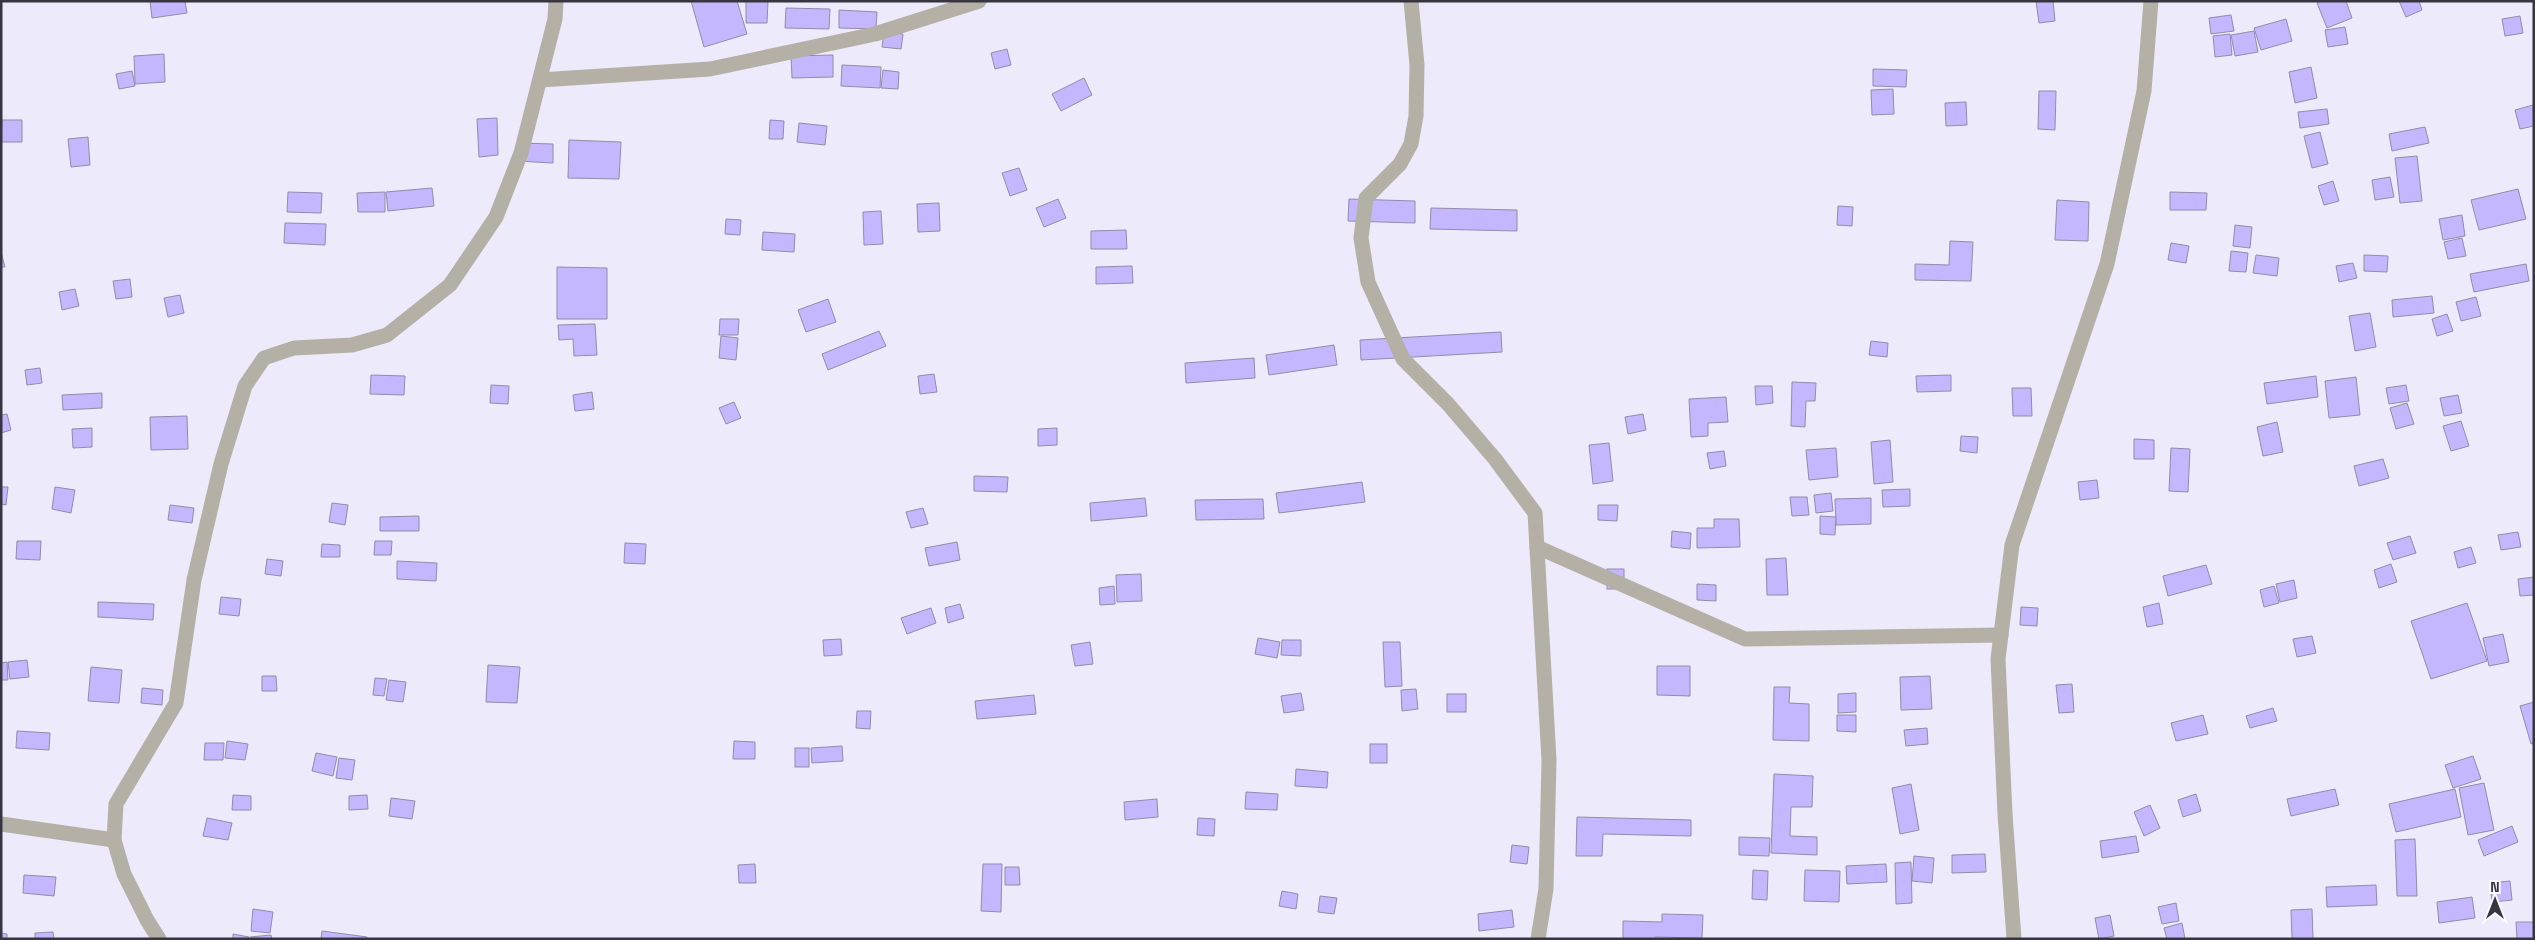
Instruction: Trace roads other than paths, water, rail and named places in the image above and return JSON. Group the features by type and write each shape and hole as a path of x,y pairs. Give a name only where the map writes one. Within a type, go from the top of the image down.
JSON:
{"street":[{"path":"159,939 146,920 124,874 114,840 116,804 176,703 194,580 221,464 245,386 264,358 294,348 352,344 387,335 450,285 496,217 521,153 555,19 556,1"},
{"path":"540,80 710,69 875,34 979,1"},
{"path":"1411,1 1417,65 1416,116 1411,144 1400,164 1366,198 1361,238 1368,282 1403,359 1448,404 1490,452 1535,513 1549,760 1546,889 1538,939"},
{"path":"2014,939 2005,814 1998,659 2012,545 2107,264 2144,91 2152,1"},
{"path":"1537,547 1745,639 2001,635"},
{"path":"1,824 114,840"}]}
